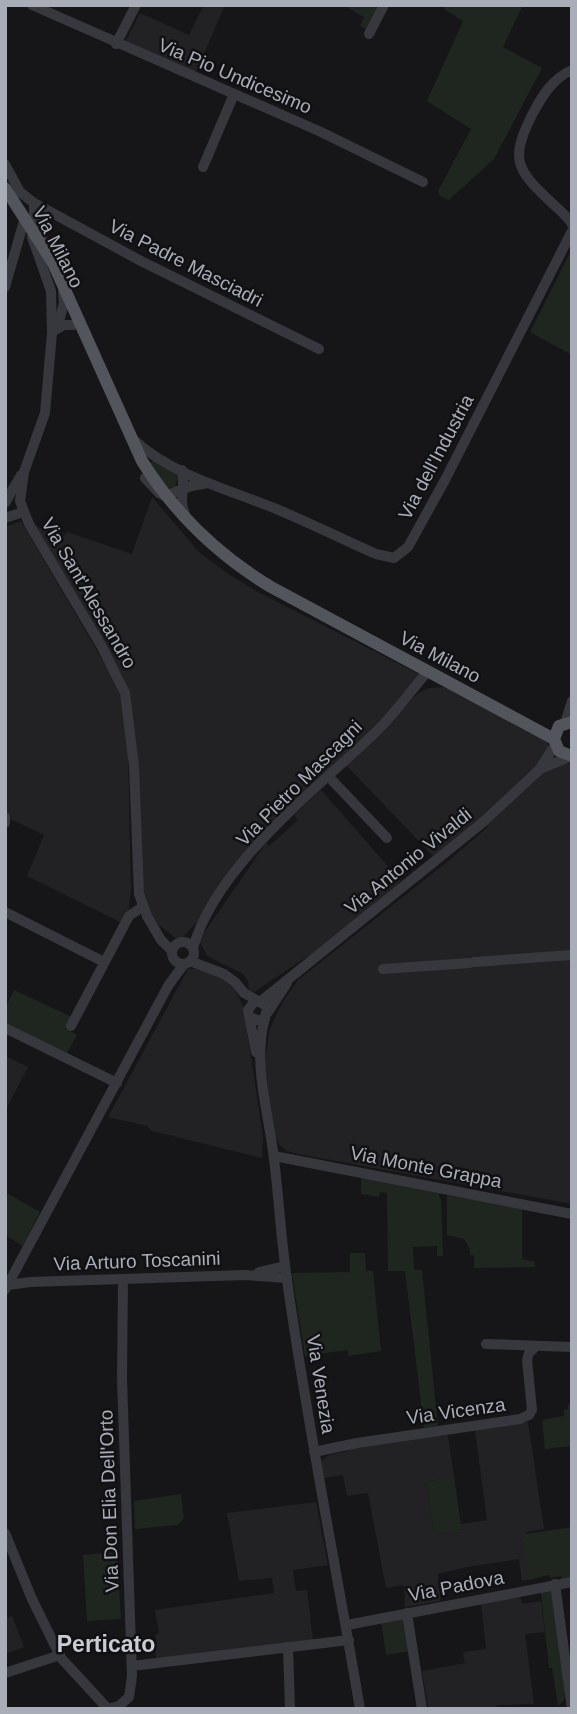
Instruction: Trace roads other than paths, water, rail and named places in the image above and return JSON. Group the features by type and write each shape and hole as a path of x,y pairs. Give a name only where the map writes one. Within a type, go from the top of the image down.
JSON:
{"main road":[{"name":"Via Milano","path":"8,193 24,221 35,232 64,303 142,470 172,516 207,550 254,582 532,726 555,742 559,751 571,756"},
{"name":"Via Milano","path":"8,193 50,257 132,438 142,470 190,524 234,562 295,601"},
{"path":"532,726 568,722"},
{"path":"555,742 555,732 568,722"}],"street":[{"name":"Via Pio Undicesimo","path":"32,5 348,145 423,182"},
{"path":"116,44 136,5"},
{"path":"369,34 384,5"},
{"path":"572,70 557,79 545,92 521,138 518,153 529,179 572,224"},
{"path":"203,167 234,94"},
{"path":"5,164 20,192 36,205 35,232 51,290 55,331"},
{"name":"Via Padre Masciadri","path":"36,205 318,349"},
{"path":"35,232 43,218 58,216"},
{"path":"5,287 24,221"},
{"name":"Via dell'Industria","path":"208,482 376,554 391,558 400,555 408,547 444,480 572,231"},
{"path":"35,232 50,257 65,297 55,331"},
{"path":"55,331 64,325 74,325"},
{"name":"Via Sant'Alessandro","path":"55,331 45,413 20,489 22,509 125,693 134,766 138,883 144,911 161,940 176,949"},
{"path":"132,438 159,458 208,482"},
{"path":"142,470 159,458"},
{"path":"182,470 181,506 190,524"},
{"path":"5,504 24,472"},
{"path":"165,496 208,482"},
{"path":"5,504 14,503 22,509 5,518"},
{"name":"Via Pietro Mascagni","path":"176,949 202,923 221,893 256,848 386,722 427,672"},
{"path":"568,722 572,701"},
{"path":"539,770 555,742"},
{"path":"539,770 571,756"},
{"name":"Via Antonio Vivaldi","path":"260,1002 482,824 539,770"},
{"path":"328,776 387,838"},
{"path":"5,817 5,823"},
{"path":"71,1026 129,916 144,911"},
{"path":"5,912 104,962"},
{"name":"Via Pietro Mascagni","path":"190,957 202,923"},
{"path":"7,1288 168,986 190,957 189,943 176,949"},
{"path":"176,949 230,978 244,993 267,1007 266,1015"},
{"path":"168,986 176,949"},
{"path":"383,969 572,955"},
{"path":"260,1002 250,1005 249,1013 260,1021 294,974"},
{"name":"Via Venezia","path":"244,993 252,1040 260,1062"},
{"name":"Via Venezia","path":"266,1015 260,1037 260,1062 274,1156 285,1266 314,1452 360,1709"},
{"path":"5,1028 117,1083"},
{"name":"Via Monte Grappa","path":"274,1156 572,1214"},
{"path":"245,1275 285,1266"},
{"name":"Via Arturo Toscanini","path":"14,1274 30,1282"},
{"path":"245,1275 287,1278"},
{"name":"Via Arturo Toscanini","path":"7,1288 30,1282 245,1275"},
{"name":"Via Don Elia Dell'Orto","path":"108,1709 119,1706 129,1698 132,1666 122,1379 123,1279"},
{"path":"486,1344 572,1347"},
{"name":"Via Vicenza","path":"314,1452 529,1416 532,1410 527,1360 529,1353 536,1346"},
{"path":"5,1533 32,1600 60,1654 69,1668 108,1709"},
{"name":"Via Padova","path":"347,1625 572,1582"},
{"path":"555,1584 572,1709"},
{"path":"407,1613 422,1709"},
{"path":"132,1666 349,1640"},
{"path":"288,1647 290,1709"},
{"path":"5,1673 60,1654"}],"district":[{"name":"Perticato","path":"106,1644"}]}
